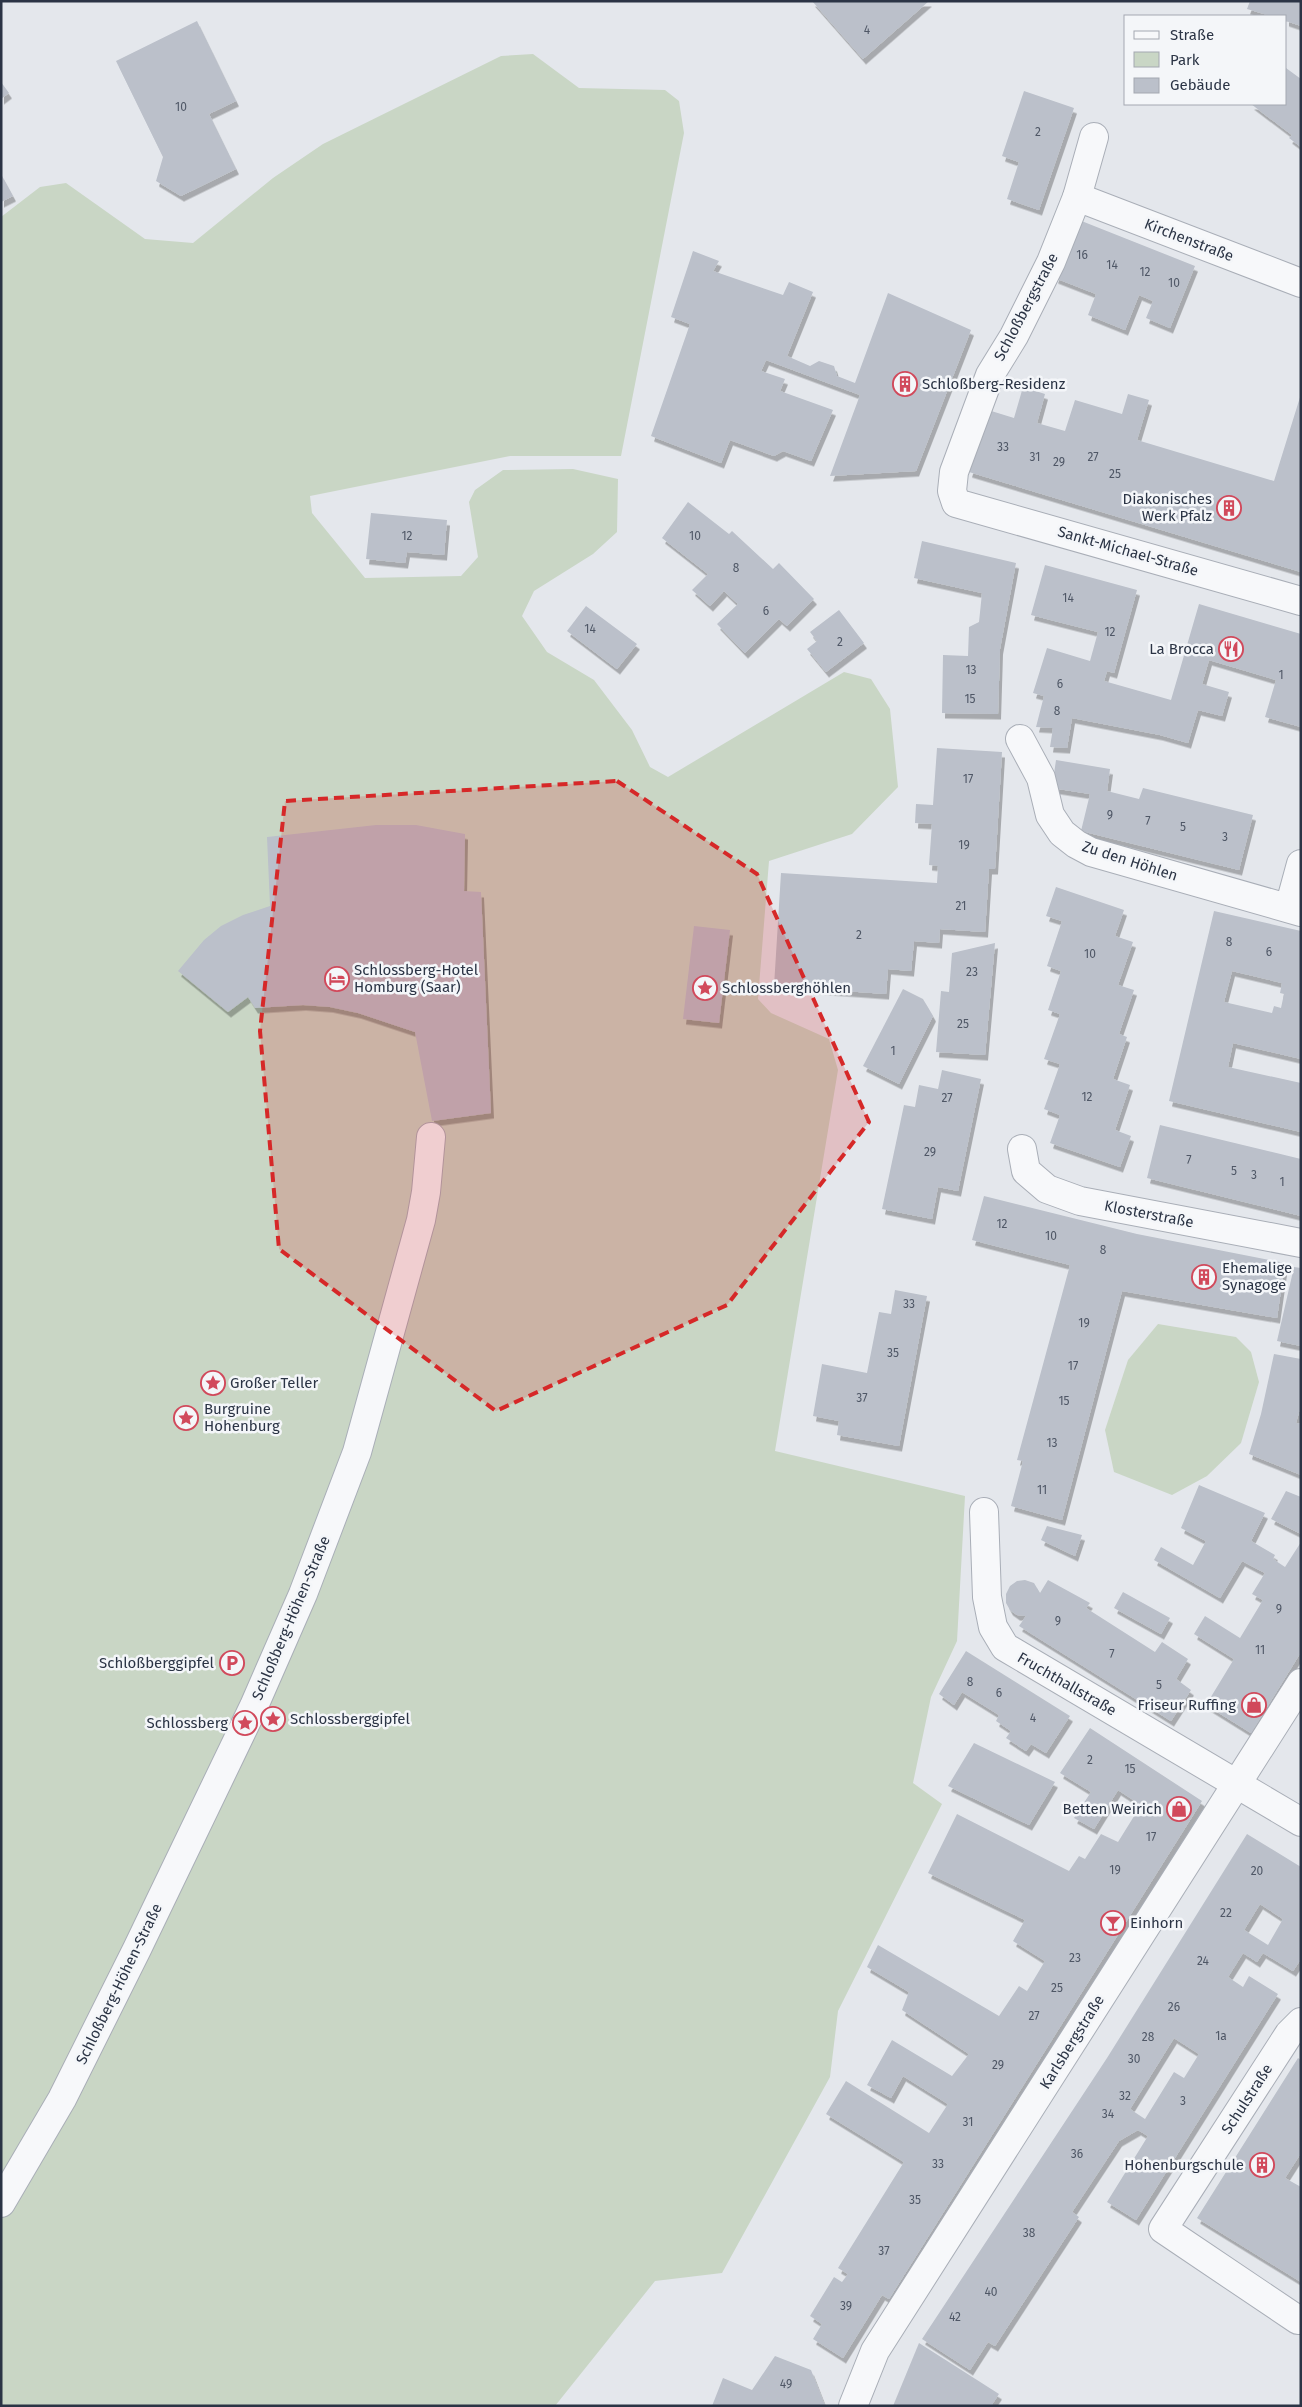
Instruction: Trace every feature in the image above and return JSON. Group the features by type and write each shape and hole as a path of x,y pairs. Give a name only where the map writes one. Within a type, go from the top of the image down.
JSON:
{"street":[{"name":"Schloßbergstraße","path":"956,503 952,491 954,472 990,374 1014,336 1047,270 1077,197 1094,137"},
{"name":"Kirchenstraße","path":"1077,197 1301,283"},
{"name":"Sankt-Michael-Straße","path":"956,503 1301,600"},
{"name":"Zu den Höhlen","path":"1020,739 1041,778 1050,815 1062,833 1076,844 1091,852 1295,910"},
{"path":"1295,910 1301,864"},
{"name":"Schloßberg-Höhen-Straße","path":"1,2203 11,2163 62,2099 137,1949 254,1706 306,1585 357,1452 421,1220 426,1192 431,1137"},
{"name":"Klosterstraße","path":"1022,1149 1026,1171 1047,1190 1080,1201 1301,1243"},
{"name":"Fruchthallstraße","path":"984,1512 987,1597 993,1627 1005,1647 1301,1822"},
{"name":"Karlsbergstraße","path":"853,2406 875,2351 1301,1683"},
{"name":"Schulstraße","path":"1298,2320 1163,2229 1289,2034 1301,2022"}],"highlighted area":[{"path":"617,781 757,874 869,1122 727,1305 496,1411 279,1249 260,1031 285,801"}],"green space":[{"path":"533,54 579,88 665,90 679,101 684,133 621,456 510,456 310,496 312,513 365,578 461,576 478,557 469,502 475,490 503,470 573,469 618,479 617,532 593,554 534,591 522,616 547,652 594,680 632,730 650,767 668,777 844,672 871,679 890,709 898,787 852,834 769,861 758,999 771,1013 829,1039 838,1070 775,1451 965,1496 957,1641 931,1697 913,1783 942,1804 838,2011 830,2077 722,2273 655,2281 555,2406 1,2406 1,217 40,187 66,183 145,239 193,243 273,178 323,144 501,56"},
{"path":"1158,1324 1236,1337 1251,1352 1259,1382 1241,1443 1207,1476 1172,1495 1114,1472 1105,1430 1128,1360"}],"building":[{"path":"812,1 929,1 863,59"},
{"path":"1250,1 1301,1 1301,26 1287,21 1287,15 1268,15 1247,9"},
{"path":"197,21 236,101 209,114 236,169 181,196 156,181 163,157 116,61"},
{"path":"1287,69 1301,79 1301,147 1289,138 1292,135 1252,105 1287,105"},
{"path":"1,82 9,93 1,99"},
{"path":"1024,91 1074,108 1039,210 1007,199 1019,162 1002,156"},
{"path":"1,174 13,196 1,202"},
{"path":"1079,220 1195,266 1170,328 1146,318 1153,301 1139,295 1125,330 1088,315 1096,294 1055,278"},
{"path":"693,251 719,261 713,271 783,295 789,282 813,292 787,356 810,366 819,361 834,366 837,376 855,383 888,293 971,330 916,471 830,476 860,395 766,360 761,371 785,379 780,391 833,410 811,461 783,451 774,456 730,440 721,463 651,436 690,324 671,317"},
{"path":"1023,387 1045,394 1037,423 1065,431 1075,400 1122,414 1128,394 1149,400 1137,440 1274,481 1301,394 1301,572 969,472 988,410 1014,418"},
{"path":"688,502 729,534 732,531 773,569 779,563 814,599 787,626 779,619 745,653 717,624 738,604 724,591 710,606 692,590 708,574 662,538"},
{"path":"371,513 447,520 444,555 407,552 405,563 366,559"},
{"path":"922,541 1016,563 1000,649 998,714 942,713 943,655 968,656 969,627 979,622 982,593 914,578"},
{"path":"1045,565 1137,590 1114,673 1107,671 1104,681 1171,700 1199,604 1301,634 1301,727 1265,717 1276,680 1209,660 1202,684 1229,692 1222,716 1198,710 1188,743 1160,735 1072,718 1067,748 1050,747 1053,728 1036,727 1044,696 1033,693 1047,648 1090,661 1098,632 1031,615"},
{"path":"586,606 637,644 617,669 567,631"},
{"path":"839,610 864,643 826,672 807,649 817,641 810,632"},
{"path":"937,748 1002,752 995,869 989,869 985,932 940,929 939,943 914,941 911,971 888,969 886,994 774,986 781,873 937,883 938,866 929,865 932,824 915,823 916,804 933,805"},
{"path":"1056,760 1110,769 1107,791 1139,799 1143,788 1253,815 1239,870 1081,831 1090,794 1052,788"},
{"name":"Schlossberg-Hotel Homburg (Saar)","path":"376,825 416,825 465,834 464,891 481,892 491,1113 432,1121 415,1032 358,1013 330,1007 303,1005 255,1008 248,997 228,1012 178,971 204,940 221,926 243,915 270,906 267,837"},
{"path":"1056,887 1124,910 1115,936 1133,942 1118,985 1134,990 1119,1034 1127,1037 1113,1079 1130,1085 1115,1130 1131,1136 1120,1167 1050,1143 1060,1115 1044,1109 1060,1064 1044,1059 1060,1014 1048,1010 1061,971 1047,966 1062,921 1046,916"},
{"path":"1214,911 1301,931 1301,1059 1233,1043 1228,1067 1301,1083 1301,1132 1169,1101","holes":["1232,971 1282,983 1280,993 1284,994 1281,1008 1274,1006 1272,1013 1224,1002"]},
{"path":"694,926 730,930 719,1023 683,1019"},
{"path":"995,943 985,1055 936,1052 941,991 949,992 952,953"},
{"path":"903,989 923,999 933,1016 899,1084 863,1066"},
{"path":"942,1070 981,1079 958,1191 938,1187 932,1219 882,1209 904,1105 915,1107 919,1085 938,1089"},
{"path":"1160,1125 1301,1159 1301,1216 1147,1178"},
{"path":"984,1196 1137,1234 1285,1263 1277,1318 1122,1291 1062,1520 1011,1506 1023,1461 1017,1460 1070,1265 972,1240"},
{"path":"1294,1267 1301,1268 1301,1346 1277,1341"},
{"path":"895,1290 927,1296 899,1446 837,1435 839,1421 813,1416 822,1364 867,1373 879,1312 891,1314"},
{"path":"1274,1354 1301,1359 1301,1405 1296,1423 1301,1424 1301,1475 1249,1454 1261,1414"},
{"path":"1199,1485 1265,1513 1251,1541 1275,1555 1273,1559 1285,1567 1301,1542 1301,1652 1251,1733 1206,1705 1234,1659 1194,1634 1205,1616 1240,1638 1263,1600 1252,1594 1265,1573 1242,1561 1220,1598 1154,1560 1161,1547 1193,1565 1206,1541 1181,1528"},
{"path":"1286,1491 1301,1497 1301,1534 1271,1519"},
{"path":"1047,1526 1082,1535 1075,1556 1041,1540"},
{"path":"1025,1580 1034,1583 1040,1593 1048,1580 1090,1603 1086,1608 1155,1652 1162,1642 1188,1659 1176,1679 1191,1690 1171,1721 1019,1626 1026,1616 1017,1615 1010,1610 1006,1603 1006,1594 1010,1586 1017,1581"},
{"path":"1123,1592 1170,1618 1161,1634 1114,1608"},
{"path":"966,1651 1070,1716 1046,1753 1031,1744 1026,1751 1006,1738 1011,1731 996,1721 999,1715 962,1692 954,1705 939,1694"},
{"path":"1090,1728 1202,1801 889,2299 882,2295 843,2358 813,2339 822,2324 810,2316 834,2277 842,2282 848,2274 838,2268 904,2162 826,2114 846,2081 929,2133 948,2104 903,2076 891,2098 867,2085 892,2040 952,2076 969,2054 902,2010 909,1992 867,1967 878,1945 999,2016 1019,1986 1027,1991 1045,1961 1013,1941 1025,1920 928,1873 957,1814 1069,1871 1079,1856 1085,1859 1101,1834 1118,1842 1141,1805 1118,1790 1094,1829 1074,1818 1091,1792 1060,1773"},
{"path":"974,1743 1055,1782 1029,1825 948,1786"},
{"path":"1247,1834 1301,1867 1301,1959 1293,1971 1263,1953 1257,1962 1243,1953 1228,1977 1243,1987 1249,1976 1278,1994 1136,2220 1107,2202 1148,2136 1138,2130 1119,2141 1072,2212 1079,2217 995,2346 988,2342 970,2370 922,2339 1107,2058","holes":["1260,1904 1283,1919 1268,1945 1244,1930","1174,2038 1199,2054 1184,2078 1174,2072 1145,2119 1130,2109"]},
{"name":"Hohenburgschule","path":"1298,2058 1301,2060 1301,2153 1285,2178 1301,2187 1301,2282 1197,2218"},
{"path":"919,2343 999,2394 991,2406 893,2406"},
{"path":"775,2356 811,2370 825,2406 712,2406 723,2378 752,2390"}],"place":[{"name":"Schloßberg-Residenz","path":"905,384"},
{"name":"Diakonisches Werk Pfalz","path":"1229,508"},
{"name":"La Brocca","path":"1231,649"},
{"name":"Schlossberg-Hotel Homburg (Saar)","path":"337,979"},
{"name":"Schlossberghöhlen","path":"705,988"},
{"name":"Ehemalige Synagoge","path":"1204,1277"},
{"name":"Großer Teller","path":"213,1383"},
{"name":"Burgruine Hohenburg","path":"186,1418"},
{"name":"Schloßberggipfel","path":"232,1663"},
{"name":"Friseur Ruffing","path":"1254,1705"},
{"name":"Schlossberggipfel","path":"273,1719"},
{"name":"Schlossberg","path":"245,1723"},
{"name":"Betten Weirich","path":"1179,1809"},
{"name":"Einhorn","path":"1113,1923"},
{"name":"Hohenburgschule","path":"1262,2165"}]}
